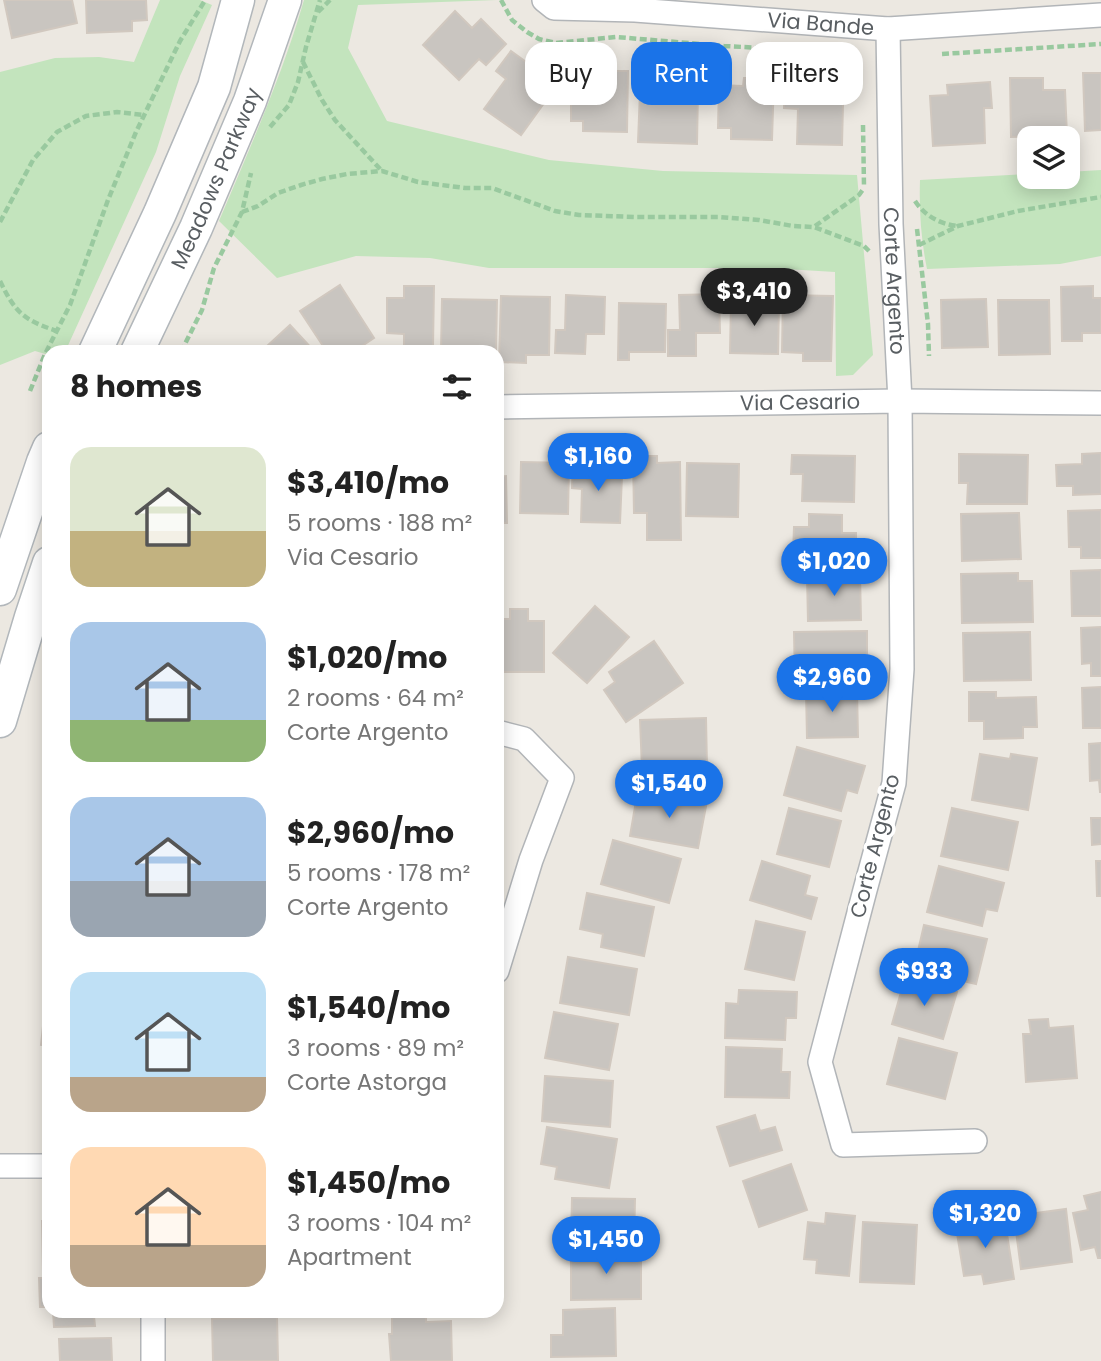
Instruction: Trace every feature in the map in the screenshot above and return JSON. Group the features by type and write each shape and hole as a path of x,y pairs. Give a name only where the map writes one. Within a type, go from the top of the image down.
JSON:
{"main road":[{"name":"Meadows Parkway","path":"98,345 215,87 239,0"},
{"name":"Meadows Parkway","path":"140,345 250,101 285,0"},
{"path":"0,589 42,465"},
{"path":"0,721 42,584"}],"street":[{"name":"Via Bande","path":"544,0 554,8 635,10 888,29 1101,15"},
{"name":"Corte Argento","path":"888,29 891,224 900,401 902,669 894,783 820,1062 843,1145 975,1141"},
{"name":"Via Cesario","path":"504,407 900,401 1101,403"},
{"path":"504,734 524,739 562,778 531,860 504,948"},
{"path":"0,1166 42,1166"},
{"path":"153,1318 153,1361"}],"path":[{"path":"267,130 289,106 320,0"},
{"path":"317,13 330,0"},
{"path":"501,0 512,20 527,32 539,39 556,43 616,37 746,46"},
{"path":"50,345 70,305 108,200 144,115 180,41 204,2"},
{"path":"942,54 1101,44"},
{"path":"303,62 335,120 382,171"},
{"path":"0,222 33,160 57,132 86,116 117,112 144,115"},
{"path":"184,345 202,310 214,268 242,212 252,168"},
{"path":"242,212 258,206 278,193 301,185 334,176 382,171 418,182 466,188 492,188 555,211 579,215 719,217 814,227 864,246 869,252"},
{"path":"814,227 859,195 864,188"},
{"path":"929,356 919,245 958,226 1018,211 1101,197"},
{"path":"914,200 920,210 933,219 946,225 958,226"},
{"path":"0,281 11,304 26,318 57,331"},
{"path":"30,391 42,361"}],"green space":[{"path":"160,0 200,0 212,5 180,76 156,152 68,345 42,345 42,353 35,351 0,365 0,72 55,58 99,57 134,62"},
{"path":"304,0 497,0 358,5 348,48 387,121 549,160 663,171 857,175 873,355 853,375 836,376 835,272 769,268 489,268 430,258 356,256 277,278 219,221 276,84"},
{"path":"1101,170 1101,256 1060,264 927,269 921,225 920,180 1017,175 1017,189 1080,189 1080,171"}],"building":[{"path":"4,0 72,0 77,23 12,38"},
{"path":"86,0 146,0 147,20 132,21 132,31 87,33"},
{"path":"455,11 472,28 481,19 506,44 486,65 479,59 459,80 423,45"},
{"path":"511,51 525,61 525,105 543,105 521,135 484,109 506,79 496,71"},
{"path":"617,71 628,71 627,132 583,131 583,121 571,121 571,105 617,105"},
{"path":"1083,73 1101,73 1101,130 1085,131"},
{"path":"746,78 746,105 773,105 772,140 731,139 731,128 718,128 719,105 732,105 732,86 743,86"},
{"path":"1010,78 1043,78 1043,90 1065,90 1067,126 1017,126 1017,137 1011,137"},
{"path":"990,82 992,108 984,108 985,143 933,146 930,96 948,95 947,85"},
{"path":"639,105 698,105 697,144 638,142"},
{"path":"784,105 843,105 842,145 797,144 798,109 784,108"},
{"path":"340,285 374,338 364,345 322,345 300,311"},
{"path":"404,286 434,286 433,345 404,345 404,334 387,333 387,298 404,298"},
{"path":"1093,286 1093,298 1101,298 1101,333 1082,333 1082,341 1062,341 1061,287"},
{"path":"719,294 720,333 696,333 696,356 668,356 668,330 680,330 679,295"},
{"path":"566,295 605,297 604,334 586,334 585,354 555,353 556,330 565,330"},
{"path":"783,295 833,296 831,361 803,361 803,353 782,352"},
{"path":"501,296 550,297 549,355 526,355 526,363 504,362 504,345 500,345"},
{"path":"442,299 497,300 496,345 441,345"},
{"path":"986,299 988,347 942,348 941,300"},
{"path":"998,300 1049,300 1050,354 999,355"},
{"path":"731,302 779,303 778,354 730,353"},
{"path":"619,303 666,304 665,352 629,352 629,360 618,360"},
{"path":"290,325 309,345 268,345"},
{"path":"1101,453 1101,494 1073,495 1073,486 1057,486 1056,465 1082,464 1082,454"},
{"path":"959,454 1028,455 1027,504 967,504 968,483 959,483"},
{"path":"792,455 855,456 854,502 802,501 803,474 791,474"},
{"path":"633,456 657,456 657,463 680,462 681,540 647,540 647,513 634,513"},
{"path":"573,461 602,462 601,475 622,476 620,523 581,522 582,489 572,488"},
{"path":"521,462 569,463 568,514 520,513"},
{"path":"687,463 739,464 738,517 686,516"},
{"path":"506,476 507,523 504,523"},
{"path":"1101,510 1101,558 1081,558 1081,547 1069,547 1068,511"},
{"path":"1019,513 1021,559 962,561 961,514"},
{"path":"809,514 842,515 842,533 856,533 856,556 793,555 794,527 809,527"},
{"path":"1101,570 1101,616 1072,616 1071,571"},
{"path":"1018,573 1018,581 1032,581 1033,622 962,623 961,574"},
{"path":"860,574 861,620 808,621 807,575"},
{"path":"595,606 629,637 587,683 553,653"},
{"path":"510,609 528,609 528,621 544,621 544,672 504,672 504,619 510,619"},
{"path":"1101,627 1101,676 1091,676 1091,663 1082,664 1081,628"},
{"path":"867,631 867,658 859,658 860,680 795,681 794,632"},
{"path":"1030,632 1031,680 964,681 963,633"},
{"path":"654,641 683,683 626,722 604,690 615,682 609,672"},
{"path":"1101,687 1101,728 1083,728 1082,688"},
{"path":"857,689 858,737 807,738 806,690"},
{"path":"969,692 996,692 996,698 1036,697 1037,727 1023,727 1023,738 984,739 984,721 969,721"},
{"path":"706,718 707,767 642,769 640,720"},
{"path":"1101,743 1100,792 1099,780 1090,781 1089,744"},
{"path":"797,747 865,766 857,793 847,790 841,811 784,795"},
{"path":"980,754 1010,759 1011,754 1037,758 1028,810 972,800"},
{"path":"667,793 707,801 698,848 630,836 637,795 666,801"},
{"path":"789,808 841,821 829,867 777,854"},
{"path":"952,808 1018,822 1008,870 941,856"},
{"path":"1091,818 1101,818 1101,844 1092,845"},
{"path":"613,840 681,859 669,903 601,884"},
{"path":"762,861 810,876 805,895 817,898 811,919 750,900"},
{"path":"1096,861 1101,861 1101,896 1097,896"},
{"path":"939,866 1004,883 997,911 986,909 982,926 927,912"},
{"path":"587,893 654,907 644,956 601,947 603,934 580,929"},
{"path":"756,921 805,932 794,980 745,969"},
{"path":"924,925 987,939 976,984 924,972 928,953 918,951"},
{"path":"568,957 637,969 629,1015 560,1003"},
{"path":"905,978 957,992 943,1039 892,1024"},
{"path":"739,990 797,992 796,1018 786,1018 785,1040 725,1038 726,1003 738,1004"},
{"path":"554,1012 618,1024 609,1070 545,1058"},
{"path":"1048,1019 1049,1028 1073,1026 1077,1078 1026,1082 1023,1034 1031,1034 1029,1020"},
{"path":"899,1038 957,1053 945,1099 887,1084"},
{"path":"726,1047 782,1049 781,1072 790,1072 789,1098 725,1097"},
{"path":"545,1076 613,1081 610,1127 542,1121"},
{"path":"755,1115 760,1131 775,1127 782,1150 730,1166 717,1127"},
{"path":"547,1127 617,1139 609,1188 555,1179 557,1167 541,1164"},
{"path":"791,1164 807,1210 759,1227 743,1181"},
{"path":"1101,1192 1101,1258 1098,1258 1095,1247 1081,1250 1073,1213 1088,1210 1084,1196"},
{"path":"572,1198 635,1199 634,1244 571,1244"},
{"path":"1066,1209 1072,1262 1021,1269 1014,1216"},
{"path":"826,1213 855,1216 849,1276 816,1273 817,1260 804,1259 808,1222 825,1224"},
{"path":"982,1217 983,1224 1005,1221 1014,1279 984,1284 982,1274 964,1276 955,1221"},
{"path":"863,1222 917,1225 914,1284 860,1282"},
{"path":"641,1251 641,1299 571,1300 571,1252"},
{"path":"39,1278 42,1278 42,1307"},
{"path":"615,1308 616,1356 551,1357 551,1335 563,1335 563,1310"},
{"path":"53,1318 94,1318 95,1326 54,1327"},
{"path":"277,1318 278,1361 213,1361 212,1319"},
{"path":"392,1318 426,1318 426,1322 451,1321 452,1361 391,1361 389,1334 392,1334"},
{"path":"111,1338 112,1361 60,1361 59,1339"}]}
